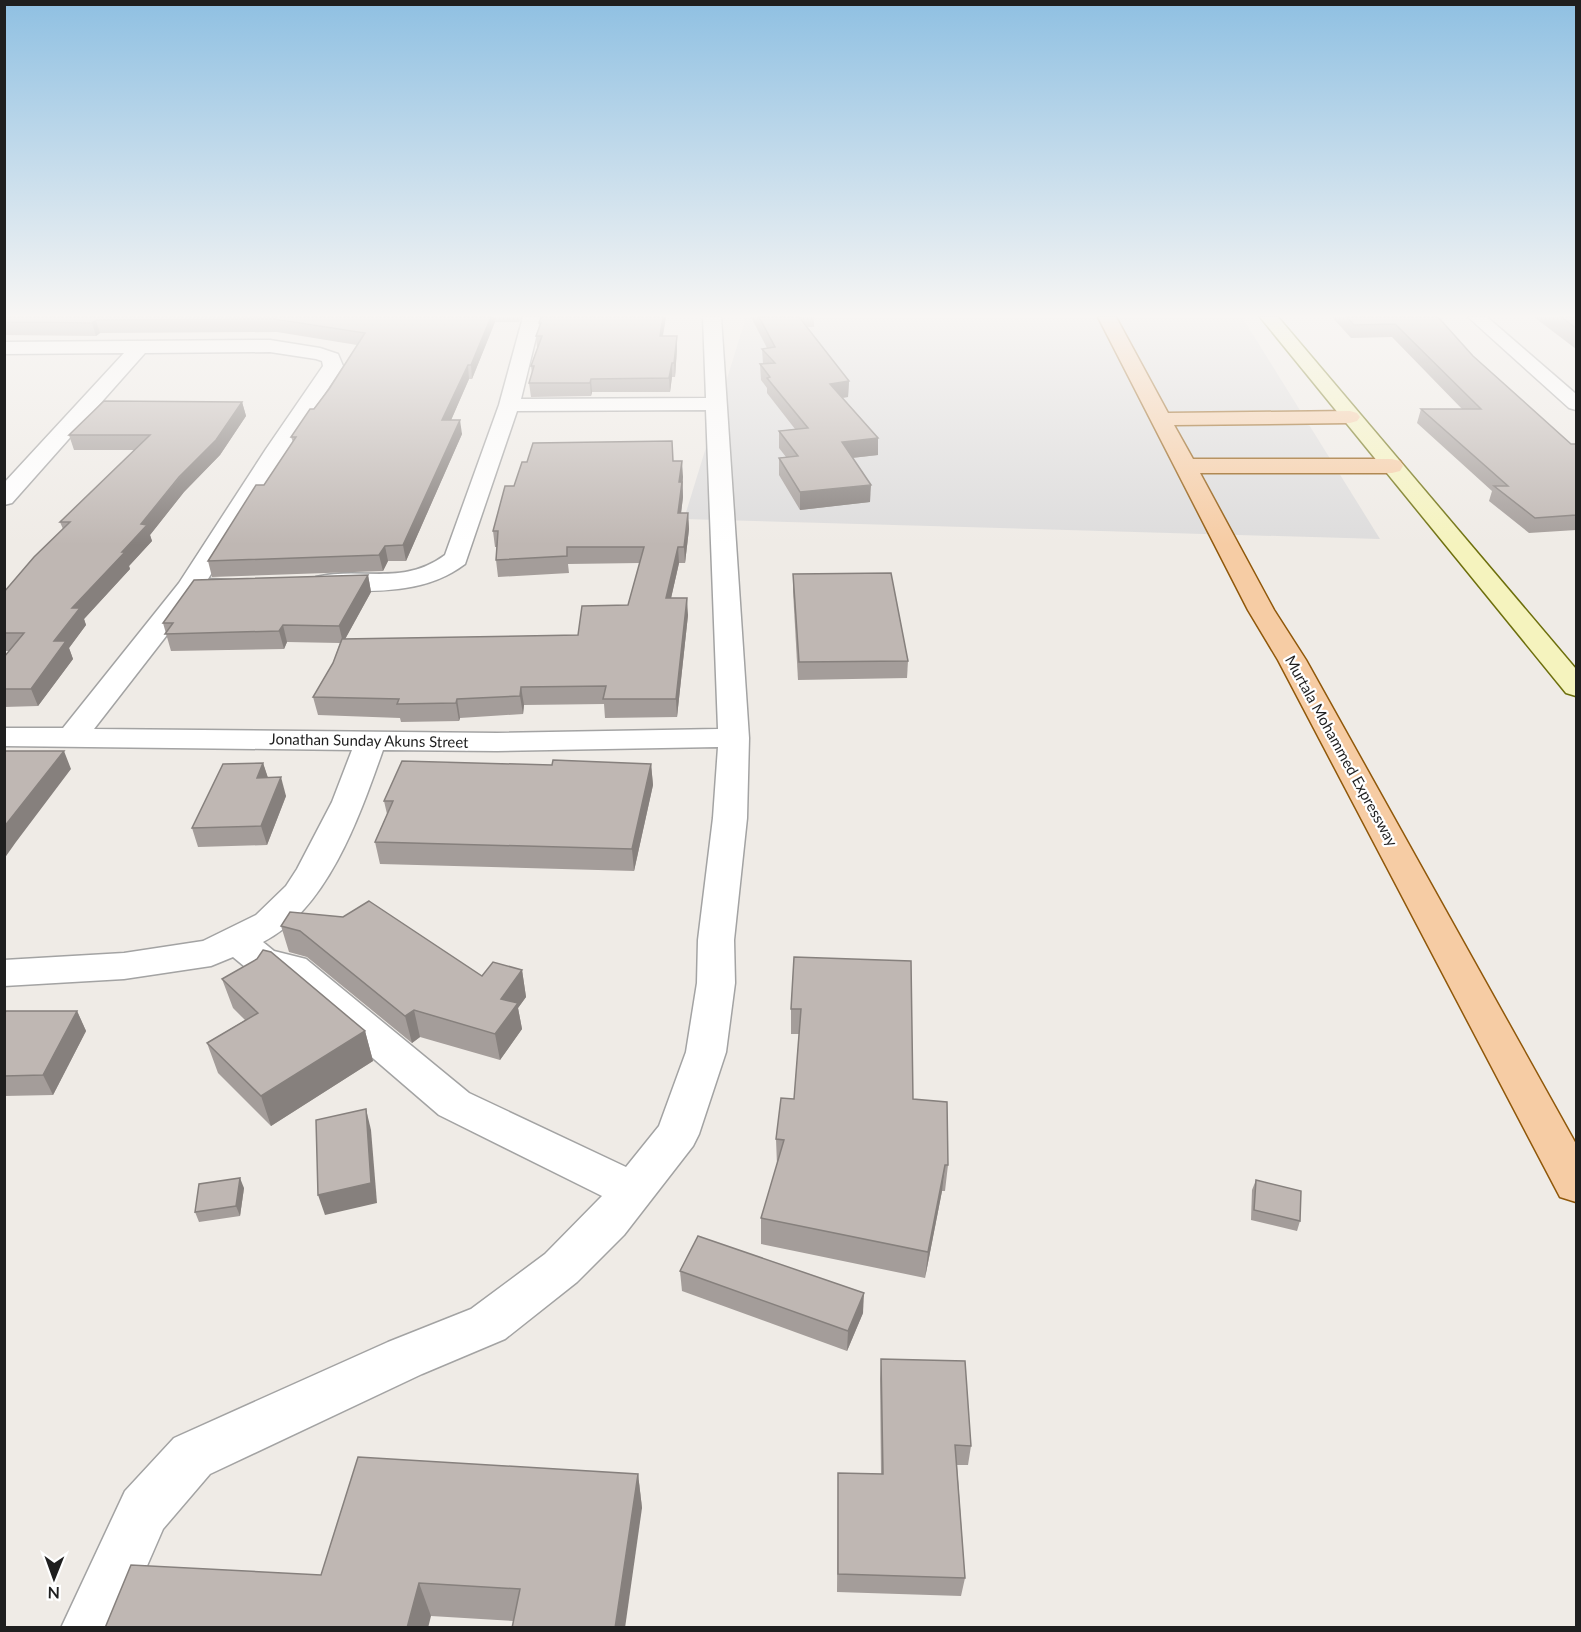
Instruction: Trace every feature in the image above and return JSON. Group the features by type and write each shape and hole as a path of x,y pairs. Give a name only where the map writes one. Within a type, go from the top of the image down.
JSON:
{"main road":[{"name":"Murtala Mohammed Expressway","path":"1147,393 1261,610 1292,660 1576,1184"},
{"path":"1331,393 1576,687"},
{"path":"1160,419 1350,417"},
{"path":"1185,466 1392,466"}],"street":[{"path":"4,498 98,393"},
{"path":"73,736 190,587 315,393"},
{"path":"307,584 424,577 444,570 456,559 512,393"},
{"path":"90,1628 144,1510 192,1456 384,1367 488,1324 561,1268 608,1222 678,1134 706,1052 716,984 716,940 730,818 734,738 716,393"},
{"path":"1564,393 1576,404"},
{"path":"509,405 717,404"},
{"path":"190,587 248,585"},
{"name":"Jonathan Sunday Akuns Street","path":"4,737 497,742 734,738"},
{"path":"4,974 124,966 211,953 269,924 298,894 313,872 348,802 371,741"},
{"path":"236,940 263,962 293,968 454,1104 634,1191"}],"shaded area":[{"path":"723,393 1289,393 1380,539 684,519"}],"building":[{"path":"326,393 455,393 442,420 460,420 403,545 385,546 379,555 208,561 256,485 264,485 296,437 291,437 310,409 314,409"},
{"path":"779,393 838,393 878,438 842,442 871,485 800,492 779,458 798,456 779,431 808,428"},
{"path":"1465,393 1514,393 1571,444 1576,444 1576,515 1535,518 1494,486 1508,486 1421,409 1481,409"},
{"path":"104,401 242,402 216,440 179,477 141,524 147,525 122,552 125,552 72,608 80,608 54,641 66,641 31,689 4,689 4,657 24,633 4,633 4,592 34,557 70,522 60,522 150,435 69,435"},
{"path":"672,441 673,461 682,461 678,513 688,513 684,547 678,547 666,598 687,598 676,699 603,699 606,686 521,687 520,696 457,699 456,703 397,704 399,699 313,697 333,663 342,639 578,635 582,606 628,605 644,547 567,547 567,556 496,560 498,531 493,531 505,486 514,486 522,462 527,462 533,443"},
{"path":"891,573 908,661 799,662 793,574"},
{"path":"368,575 339,626 283,625 279,631 165,634 173,623 163,623 194,580"},
{"path":"4,751 64,751 4,827"},
{"path":"553,760 651,764 632,849 375,842 393,801 384,801 402,761 552,765"},
{"path":"263,763 257,778 281,777 261,826 192,828 223,764"},
{"path":"369,901 482,976 493,962 522,970 501,999 518,1003 495,1034 414,1010 405,1016 300,931 281,926 290,912 343,917"},
{"path":"263,950 271,952 365,1031 261,1096 207,1043 258,1013 222,979 257,959"},
{"path":"794,957 911,961 913,1099 947,1102 948,1165 945,1165 928,1252 761,1218 784,1140 776,1139 781,1098 794,1099 801,1009 791,1009"},
{"path":"6,1011 77,1011 43,1075 4,1076 4,1014"},
{"path":"366,1109 371,1183 318,1195 316,1120"},
{"path":"240,1178 236,1206 195,1212 199,1184"},
{"path":"1256,1180 1301,1191 1300,1221 1254,1210"},
{"path":"698,1236 864,1293 848,1331 680,1271"},
{"path":"881,1359 965,1361 971,1446 955,1445 965,1578 838,1574 838,1473 883,1474"},
{"path":"358,1457 638,1474 615,1628 512,1628 520,1589 419,1583 407,1628 105,1628 131,1565 321,1575"}]}
